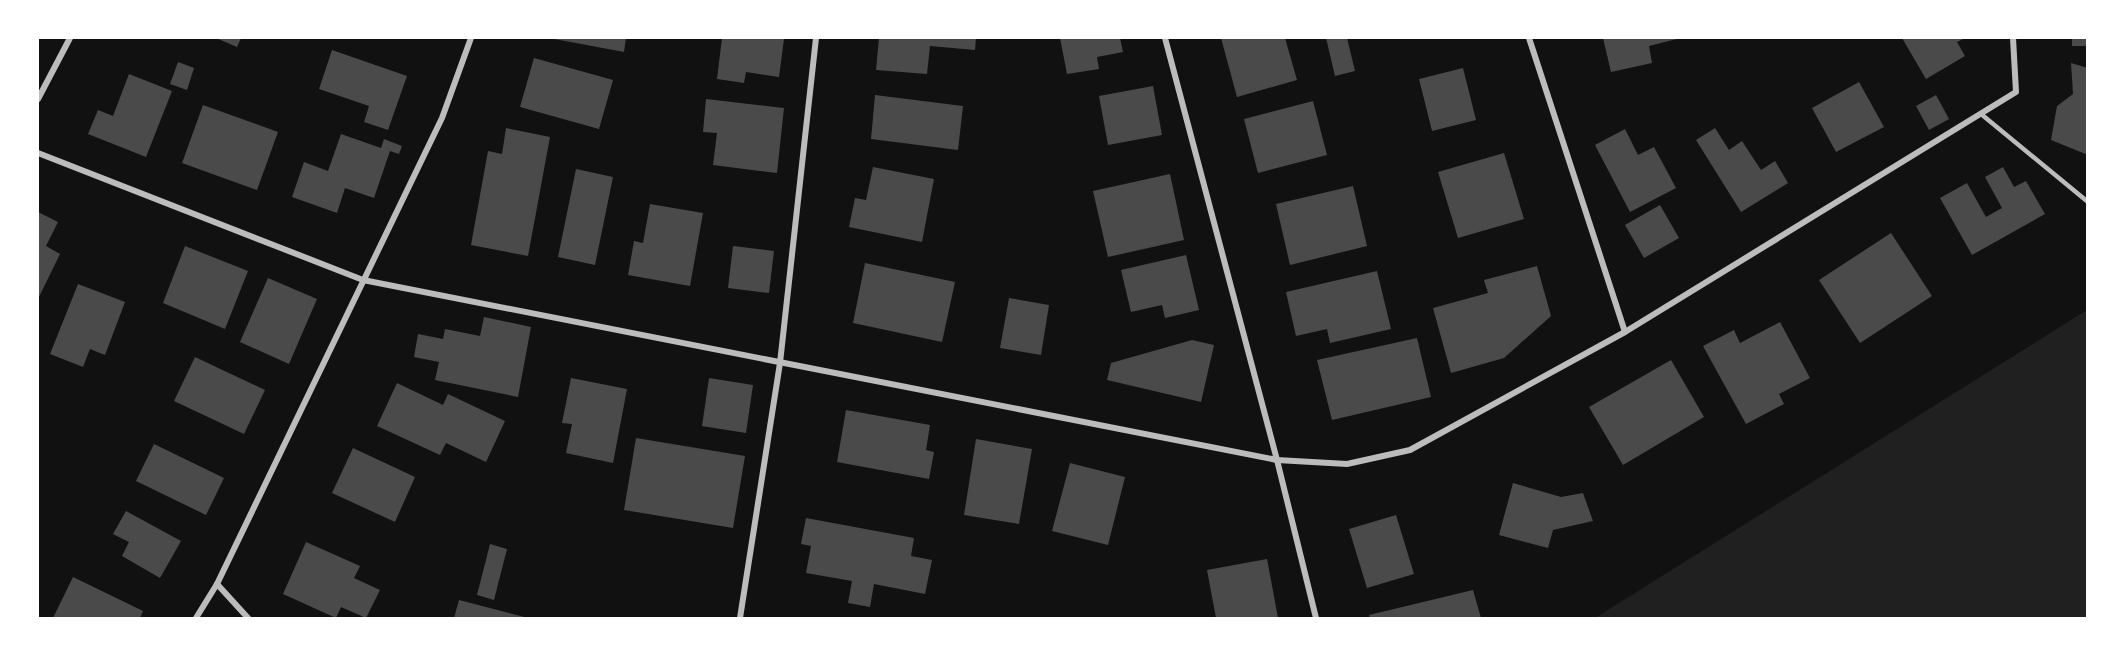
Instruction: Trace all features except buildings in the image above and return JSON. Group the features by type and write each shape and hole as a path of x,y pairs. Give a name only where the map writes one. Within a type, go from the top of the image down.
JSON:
{"street":[{"path":"38,99 70,38"},
{"path":"196,618 217,584 442,118 471,38"},
{"path":"740,618 780,363 816,38"},
{"path":"1165,38 1277,460 1316,618"},
{"path":"1529,38 1625,332"},
{"path":"38,153 363,280 1277,460 1347,464 1410,450 1625,332 2016,92 2013,38"},
{"path":"217,584 248,618"}],"lane":[{"path":"1981,114 2088,202"}],"shaded area":[{"path":"2087,310 2087,618 1595,618"}]}
